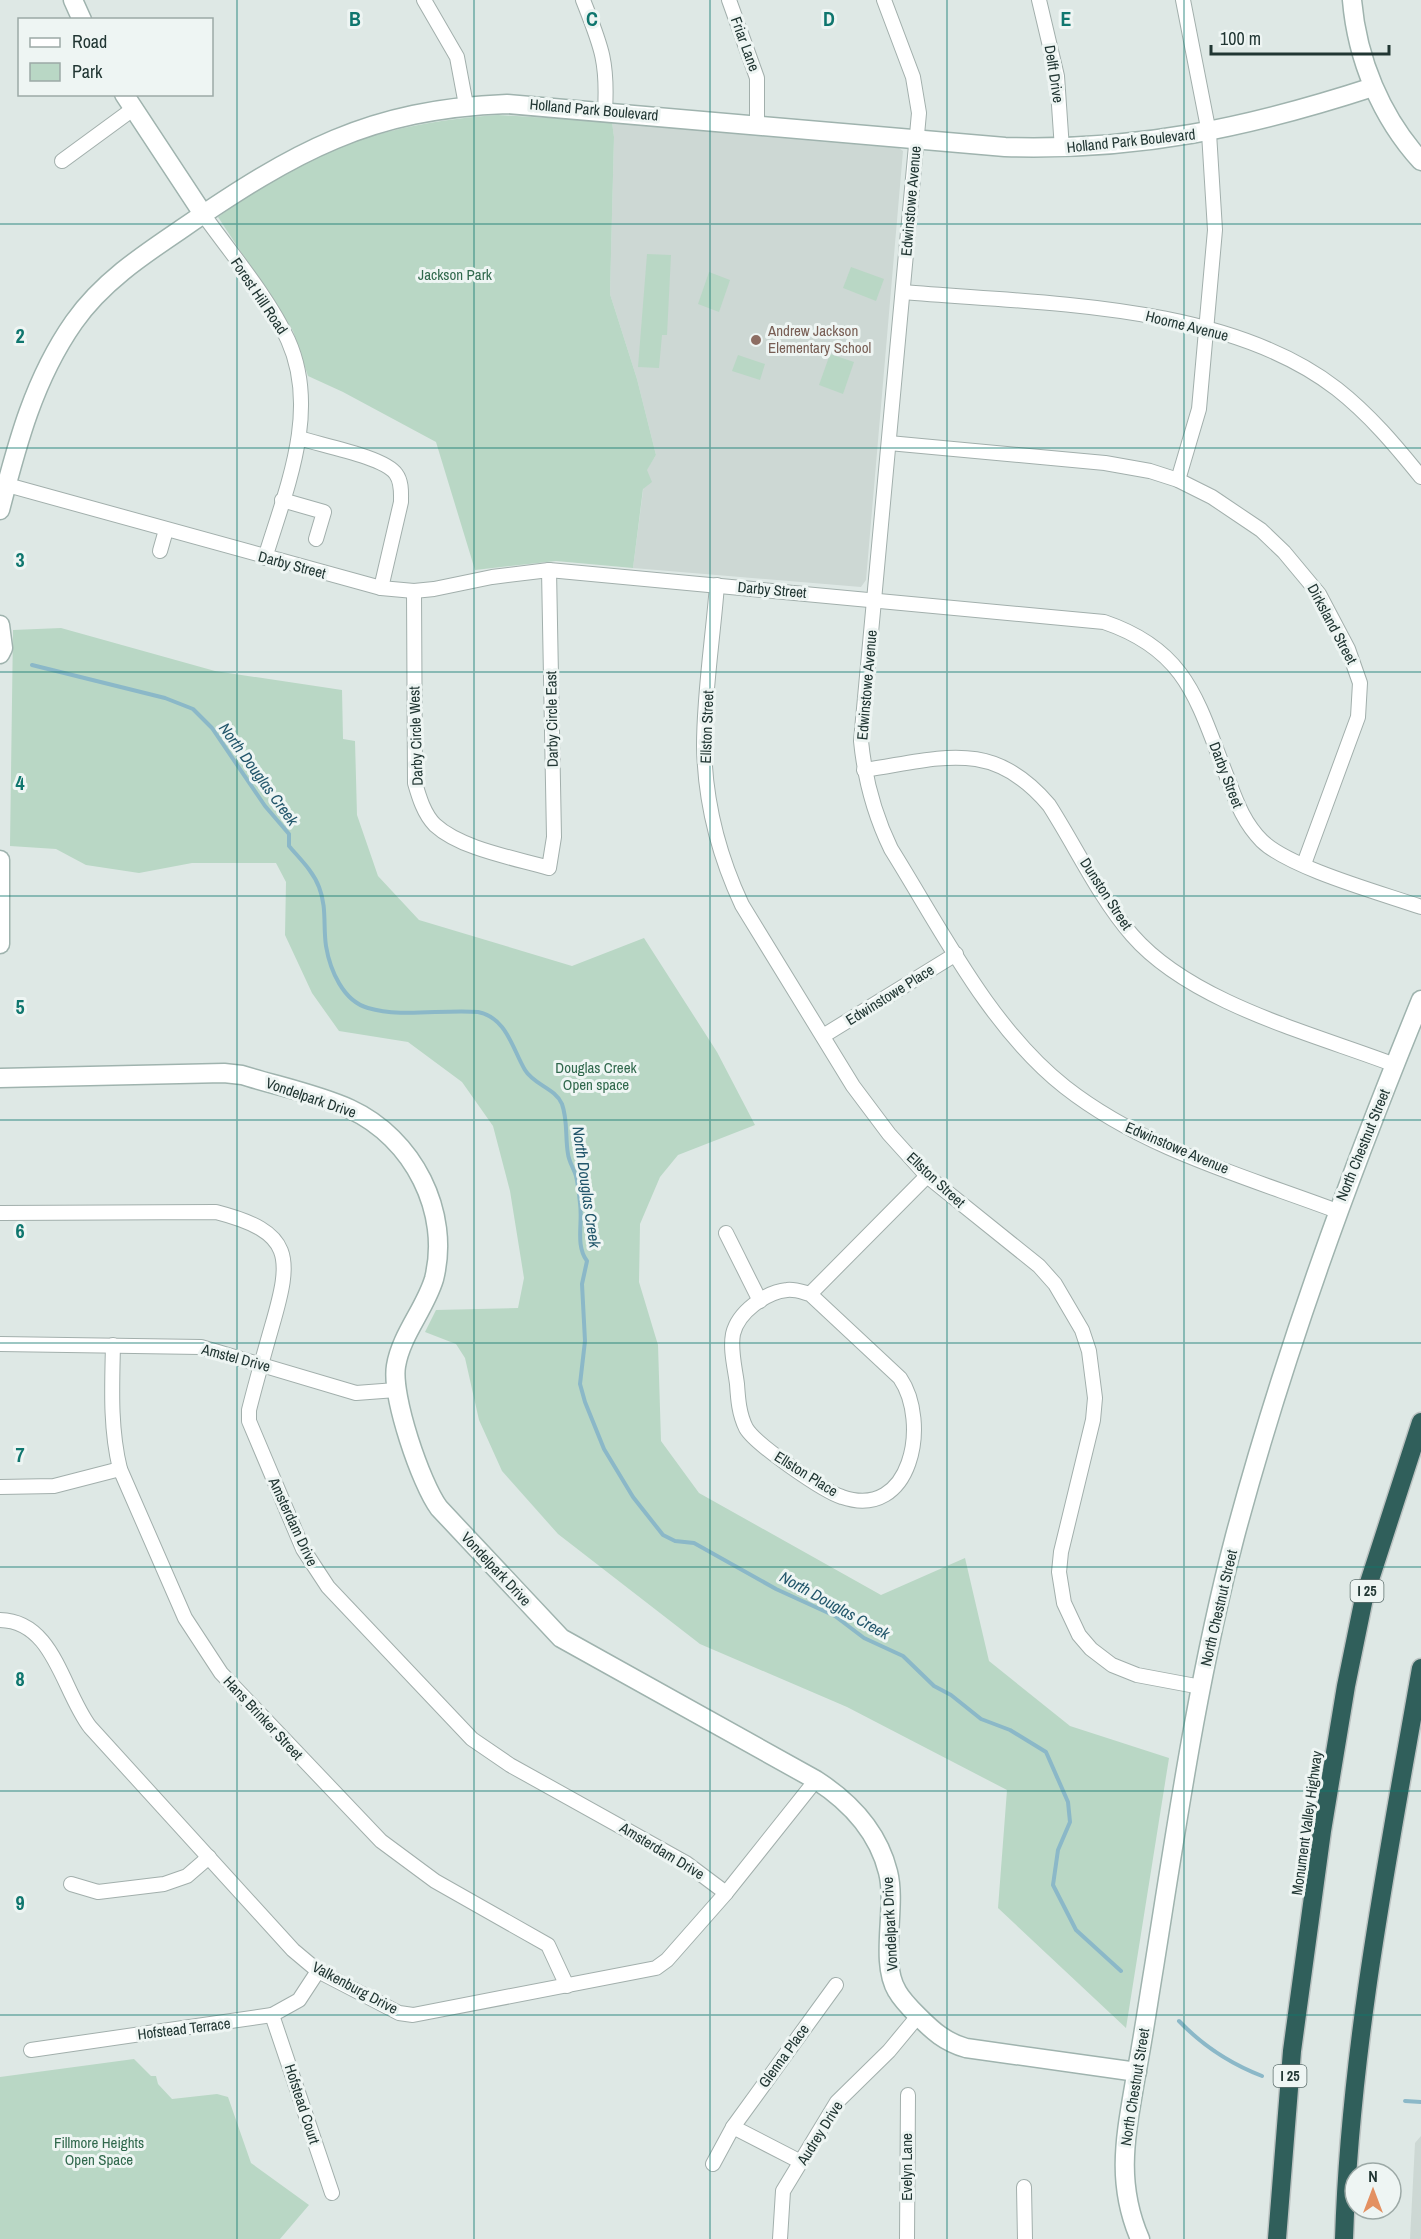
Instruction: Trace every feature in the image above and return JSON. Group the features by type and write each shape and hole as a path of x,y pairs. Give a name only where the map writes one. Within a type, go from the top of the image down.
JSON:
{"highway":[{"name":"Monument Valley Highway","path":"1277,2239 1292,2051 1322,1831 1364,1598 1421,1422"},
{"path":"1344,2239 1345,2193 1366,1991 1421,1668"}],"street":[{"path":"73,0 81,18"},
{"path":"424,0 451,43 457,57 466,105"},
{"path":"583,0 604,56 607,83 604,111"},
{"name":"Friar Lane","path":"729,0 757,78 758,124"},
{"name":"Edwinstowe Avenue","path":"884,0 914,77 919,113 861,741 869,798 891,849 956,954 1007,1028 1064,1086 1104,1115 1148,1139 1337,1211"},
{"name":"Delft Drive","path":"1039,0 1057,76 1062,149"},
{"path":"1178,480 1199,409 1215,230 1209,133 1183,0"},
{"path":"1352,0 1362,59 1373,87 1392,123 1421,161"},
{"name":"Holland Park Boulevard","path":"0,510 3,484 40,380 75,321 94,296 131,263 275,167 319,144 388,119 466,105 507,104 758,124 916,140 1062,149 1109,147 1209,133 1272,119 1373,87"},
{"path":"62,161 128,102"},
{"name":"Forest Hill Road","path":"128,102 288,339 297,364 302,394 298,438 265,558"},
{"name":"Hoorne Avenue","path":"903,292 1123,312 1207,328 1275,352 1335,387 1385,432 1421,477"},
{"path":"298,438 384,464 397,475 401,502 381,588"},
{"name":"Dirksland Street","path":"889,443 1114,464 1150,471 1178,480 1238,513 1284,552 1319,594 1355,665 1361,700 1358,717 1304,864"},
{"name":"Darby Street","path":"3,484 265,558 381,588 414,591 549,570 1082,618 1129,630 1149,641 1166,655 1194,695 1241,814 1250,828 1280,854 1421,907"},
{"path":"282,500 324,512 316,538"},
{"path":"160,551 166,530"},
{"name":"Darby Circle East","path":"549,570 554,837 549,868"},
{"name":"Ellston Street","path":"717,585 704,744 712,818 731,882 742,905 853,1086 889,1134 927,1176 1039,1266 1069,1305 1089,1351 1095,1398 1093,1420 1059,1572 1064,1603 1079,1635 1091,1649 1120,1669 1201,1687"},
{"name":"Darby Circle West","path":"414,591 416,783 424,810 434,824 448,835 480,848 549,868"},
{"path":"0,625 3,648 0,654"},
{"name":"Dunston Street","path":"864,770 955,757 976,758 1015,772 1032,785 1049,805 1114,911 1131,934 1176,974 1229,1002 1395,1065"},
{"path":"0,860 0,944"},
{"name":"Edwinstowe Place","path":"824,1036 956,954"},
{"name":"North Chestnut Street","path":"1140,2239 1126,2199 1123,2171 1128,2124 1168,1871 1201,1687 1241,1514 1279,1382 1337,1211 1421,1000"},
{"name":"Vondelpark Drive","path":"0,1078 224,1073 242,1075 351,1109 377,1126 402,1149 424,1182 436,1217 438,1257 427,1299 396,1363 396,1390 432,1499 561,1638 816,1780 841,1796 855,1810 883,1859 890,1888 892,1978 896,1989 918,2016 943,2039 966,2048 1137,2072"},
{"path":"810,1294 927,1176"},
{"name":"Amsterdam Drive","path":"0,1213 216,1212 251,1222 277,1243 285,1267 285,1281 249,1410 252,1433 303,1549 328,1587 472,1739 510,1765 686,1863 726,1893"},
{"path":"726,1233 760,1300"},
{"name":"Ellston Place","path":"787,1290 810,1294 900,1378 909,1392 915,1423 910,1457 905,1473 896,1487 883,1496 869,1500 839,1497 759,1444 747,1430 740,1414 732,1344 738,1321 760,1300 787,1290"},
{"name":"Amstel Drive","path":"0,1344 201,1347 356,1393 396,1390"},
{"name":"Hans Brinker Street","path":"113,1345 112,1413 120,1469 185,1618 221,1673 381,1841 435,1881 548,1945 567,1986"},
{"path":"0,1487 54,1486 120,1469"},
{"name":"Valkenburg Drive","path":"0,1620 18,1623 41,1638 85,1720 293,1950 318,1971 387,2008 413,2015 656,1968 667,1960 726,1893 816,1780"},
{"path":"71,1884 98,1892 164,1884 187,1876 209,1857"},
{"name":"Hofstead Terrace","path":"31,2050 272,2016 298,2000 318,1971"},
{"name":"Glenna Place","path":"713,2164 733,2127 836,1985"},
{"name":"Hofstead Court","path":"272,2016 332,2193"},
{"name":"Audrey Drive","path":"780,2239 783,2191 837,2102 889,2051 918,2016"},
{"name":"Evelyn Lane","path":"907,2239 908,2095"},
{"path":"733,2127 801,2162"},
{"path":"1024,2187 1025,2239"}],"shaded area":[{"name":"Andrew Jackson Elementary School","path":"612,122 899,148 903,151 866,580 861,587 633,568 644,483 642,477 656,455 637,379 610,294 614,137"},
{"path":"1421,2136 1421,2239 1410,2239 1415,2143"}],"green space":[{"name":"Jackson Park","path":"498,115 612,122 614,137 610,294 637,379 656,455 647,470 652,482 643,489 633,568 556,561 475,570 436,442 343,392 308,376 293,331 218,217 278,176 337,148 416,125"},
{"path":"647,254 671,255 667,335 662,335 659,368 638,367"},
{"path":"851,267 884,279 876,301 843,288"},
{"path":"709,272 730,280 719,312 698,304"},
{"path":"830,354 854,362 843,394 819,385"},
{"path":"738,355 765,364 760,380 732,371"},
{"name":"Douglas Creek Open space","path":"61,628 215,671 342,690 343,739 355,741 357,815 378,876 419,920 572,966 644,938 717,1052 755,1125 678,1155 660,1177 640,1224 639,1282 658,1345 661,1441 699,1493 881,1595 965,1558 989,1661 1070,1726 1169,1758 1126,2028 998,1908 1007,1790 847,1707 700,1644 558,1534 502,1471 479,1420 465,1358 456,1344 425,1332 436,1310 518,1308 524,1278 510,1191 493,1126 462,1082 408,1042 339,1031 312,993 285,935 286,882 276,863 192,863 139,873 86,865 56,849 10,846 13,630"},
{"name":"Fillmore Heights Open Space","path":"134,2059 151,2076 156,2076 158,2084 172,2099 217,2094 228,2097 251,2163 309,2205 280,2239 0,2239 0,2077"}],"waterway":[{"name":"North Douglas Creek","path":"32,665 165,698 193,709 212,728 265,806 289,834 289,846 306,865 316,881 323,902 326,946 331,965 339,983 351,999 368,1008 381,1011 478,1012 488,1015 502,1027 525,1070 555,1094 564,1110 569,1160 576,1176 579,1193 581,1248 587,1261 582,1284 585,1341 580,1384 604,1449 633,1497 663,1535 675,1541 694,1543 776,1589 835,1616 864,1638 903,1656 934,1686 951,1695 981,1719 1010,1730 1046,1752 1068,1802 1070,1822 1058,1850 1053,1885 1076,1930 1121,1971"},
{"name":"North Douglas Creek","path":"1179,2021 1218,2053 1262,2076"},
{"name":"North Douglas Creek","path":"1405,2101 1421,2102"}],"place":[{"name":"Andrew Jackson Elementary School","path":"756,340"}]}
